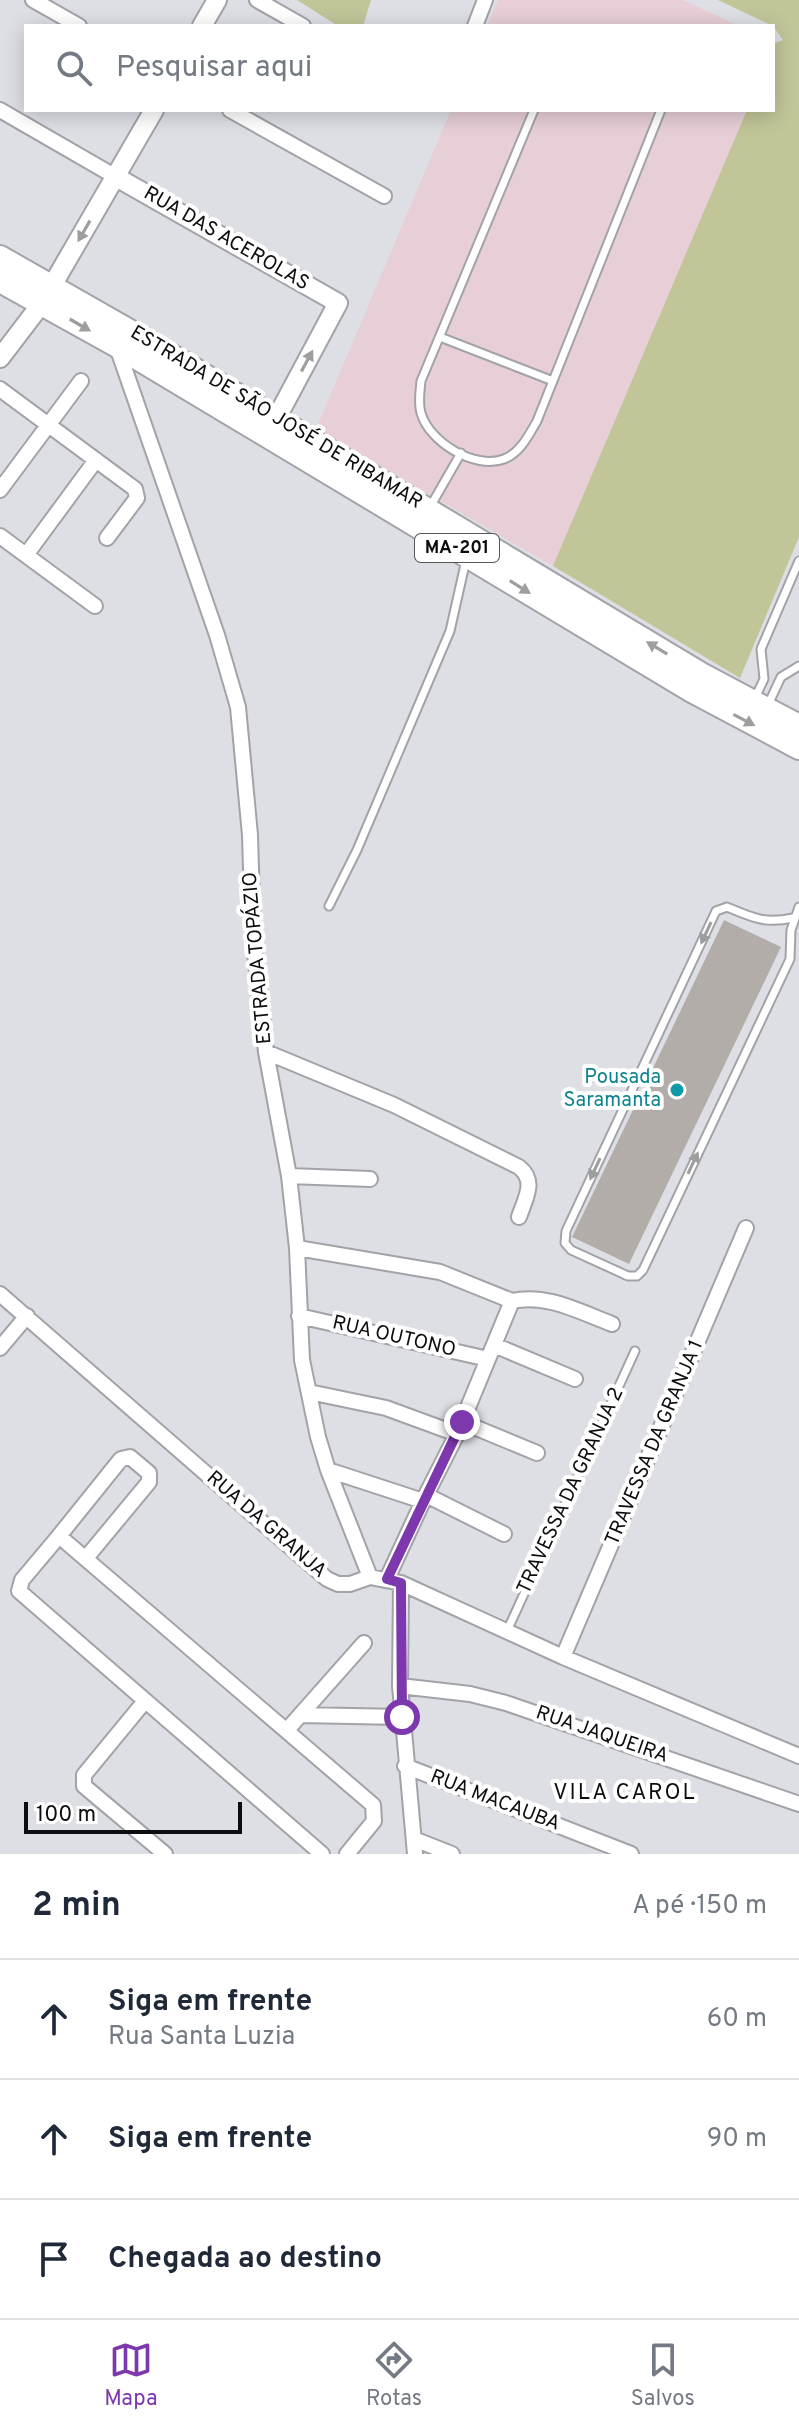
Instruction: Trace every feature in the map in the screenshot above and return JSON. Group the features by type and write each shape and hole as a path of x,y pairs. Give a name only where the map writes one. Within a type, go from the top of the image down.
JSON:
{"main road":[{"name":"ESTRADA DE SÃO JOSÉ DE RIBAMAR","path":"0,257 117,346 680,684 799,748"},
{"name":"ESTRADA DE SÃO JOSÉ DE RIBAMAR","path":"0,281 48,294 276,419 701,674 799,726"}],"street":[{"path":"33,0 75,24"},
{"path":"203,24 217,0"},
{"path":"257,0 299,24"},
{"path":"476,24 485,0"},
{"name":"RUA DAS ACEROLAS","path":"0,110 338,303 276,419"},
{"path":"0,358 48,294 153,112"},
{"path":"234,112 384,196"},
{"name":"ESTRADA TOPÁZIO","path":"117,346 217,635 238,707 250,835 253,936 266,1052 289,1176 297,1248 302,1360 328,1470 370,1577"},
{"path":"0,490 81,381"},
{"path":"0,389 137,493 137,498 107,538"},
{"path":"26,555 96,460"},
{"path":"0,536 95,606"},
{"path":"266,1052 394,1105 519,1167 530,1182 519,1217"},
{"path":"289,1176 370,1179"},
{"name":"TRAVESSA DA GRANJA 1","path":"563,1657 746,1228"},
{"path":"297,1248 440,1272 512,1301 541,1298 612,1324"},
{"name":"RUA DA GRANJA","path":"0,1294 327,1579 338,1584 350,1584 370,1577 394,1581 563,1657 799,1756"},
{"path":"452,1854 414,1846 405,1766 394,1581 424,1498 460,1428 512,1301"},
{"path":"0,1348 27,1316"},
{"name":"RUA OUTONO","path":"299,1316 491,1352 575,1379"},
{"path":"309,1392 386,1408 537,1453"},
{"path":"86,1558 149,1482 149,1473 130,1457 121,1459 22,1580 19,1591 322,1854"},
{"path":"328,1470 424,1498 504,1534"},
{"path":"59,1536 373,1805 374,1821 347,1854"},
{"path":"287,1730 364,1643"},
{"name":"RUA JAQUEIRA","path":"400,1686 470,1694 506,1703 799,1804"},
{"path":"145,1701 84,1775 83,1782 165,1854"},
{"path":"300,1715 402,1717"},
{"name":"RUA MACAUBA","path":"405,1766 631,1854"}],"lane":[{"path":"533,112 421,381 421,413 440,441 461,453 487,461 502,460 511,455 529,436 660,112"},
{"path":"440,337 553,381"},
{"path":"429,509 461,453"},
{"path":"329,906 357,850 450,631 467,554"},
{"path":"759,706 764,679 761,649 799,561"},
{"path":"759,706 781,677 799,666"},
{"path":"793,918 772,922 755,919 727,907 716,911 566,1231 565,1243 571,1250 628,1276 637,1276 643,1270 790,959 793,918 799,907"},
{"name":"TRAVESSA DA GRANJA 2","path":"507,1631 635,1351"}],"shaded area":[{"path":"498,0 683,0 735,24 488,24"},
{"path":"450,112 746,112 553,566 316,429"}],"green space":[{"path":"297,0 371,0 364,24 335,24"},
{"path":"718,0 799,0 799,537 740,678 553,566 746,112 775,112 775,43 783,40 775,24 769,24"}],"building":[{"name":"Pousada Saramanta","path":"724,920 781,947 629,1264 572,1237"}],"place":[{"name":"Pousada Saramanta","path":"677,1090"}],"district":[{"name":"VILA CAROL","path":"625,1793"}],"route":[{"path":"402,1717 401,1583 387,1579 462,1422"}]}
